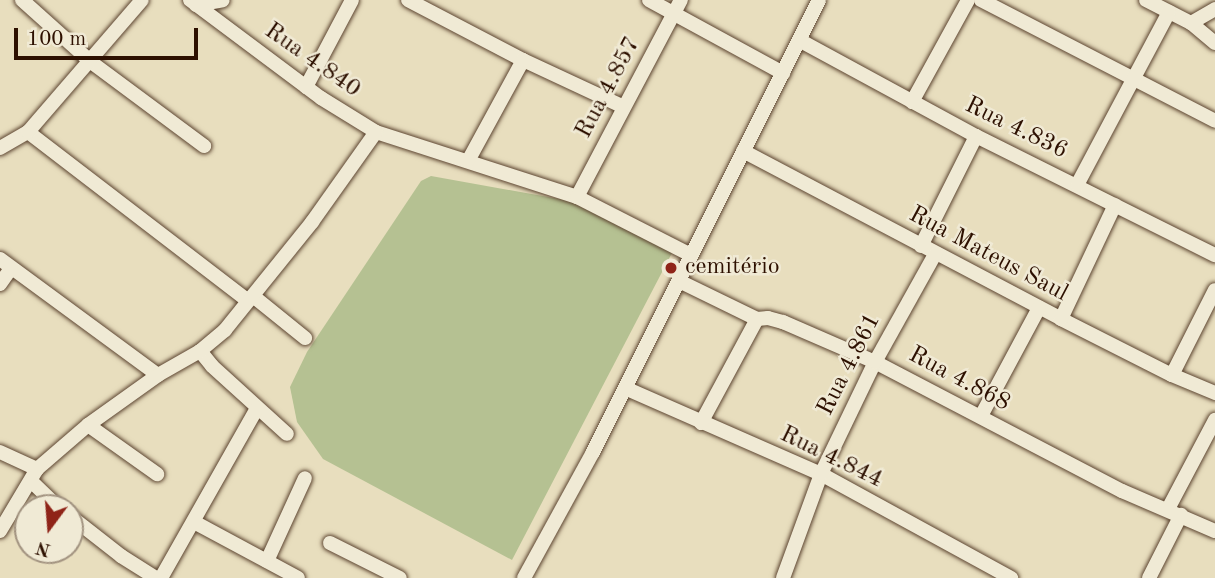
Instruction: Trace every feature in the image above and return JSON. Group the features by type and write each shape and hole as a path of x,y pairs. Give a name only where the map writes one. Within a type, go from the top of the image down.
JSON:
{"street":[{"path":"22,0 91,62 204,146"},
{"path":"1,146 28,132 142,0"},
{"path":"193,2 224,0 225,27"},
{"path":"306,87 352,0"},
{"path":"408,0 523,60 624,107"},
{"path":"649,0 783,73"},
{"name":"Rua 4.857","path":"577,197 681,0"},
{"path":"526,577 625,388 819,0"},
{"path":"912,102 968,0"},
{"path":"981,0 1215,121"},
{"path":"1146,0 1191,23 1215,43"},
{"name":"Rua 4.840","path":"193,2 306,87 376,132 577,197 691,256"},
{"path":"1191,23 1215,9"},
{"path":"1077,185 1170,12"},
{"name":"Rua 4.836","path":"799,40 976,136 1215,255"},
{"path":"468,162 523,60"},
{"path":"28,132 304,338"},
{"path":"0,531 34,475 88,425 158,374 200,351 225,330 312,222 376,132"},
{"path":"921,246 976,136"},
{"name":"Rua Mateus Saul","path":"743,151 1039,308 1172,375 1215,393"},
{"path":"1061,319 1115,205"},
{"name":"Rua 4.861","path":"783,578 821,474 875,362 935,254"},
{"path":"0,284 5,263 158,374"},
{"name":"Rua 4.868","path":"678,281 757,319 768,318 783,322 875,362 1122,491 1215,531"},
{"path":"1172,375 1215,290"},
{"path":"981,416 1039,308"},
{"path":"701,423 757,319"},
{"path":"200,351 287,434"},
{"name":"Rua 4.844","path":"625,388 821,474 1011,578"},
{"path":"84,527 121,556 158,578 194,522 257,408"},
{"path":"1149,578 1174,512 1215,420"},
{"path":"88,425 157,474"},
{"path":"0,452 34,475 49,494"},
{"path":"267,561 305,478"},
{"path":"194,522 298,578"},
{"path":"330,543 400,578"}],"green space":[{"path":"431,176 565,200 587,208 673,251 512,560 323,459 297,422 290,387 307,352 421,181"}],"place":[{"name":"cemitério","path":"671,268"}]}
